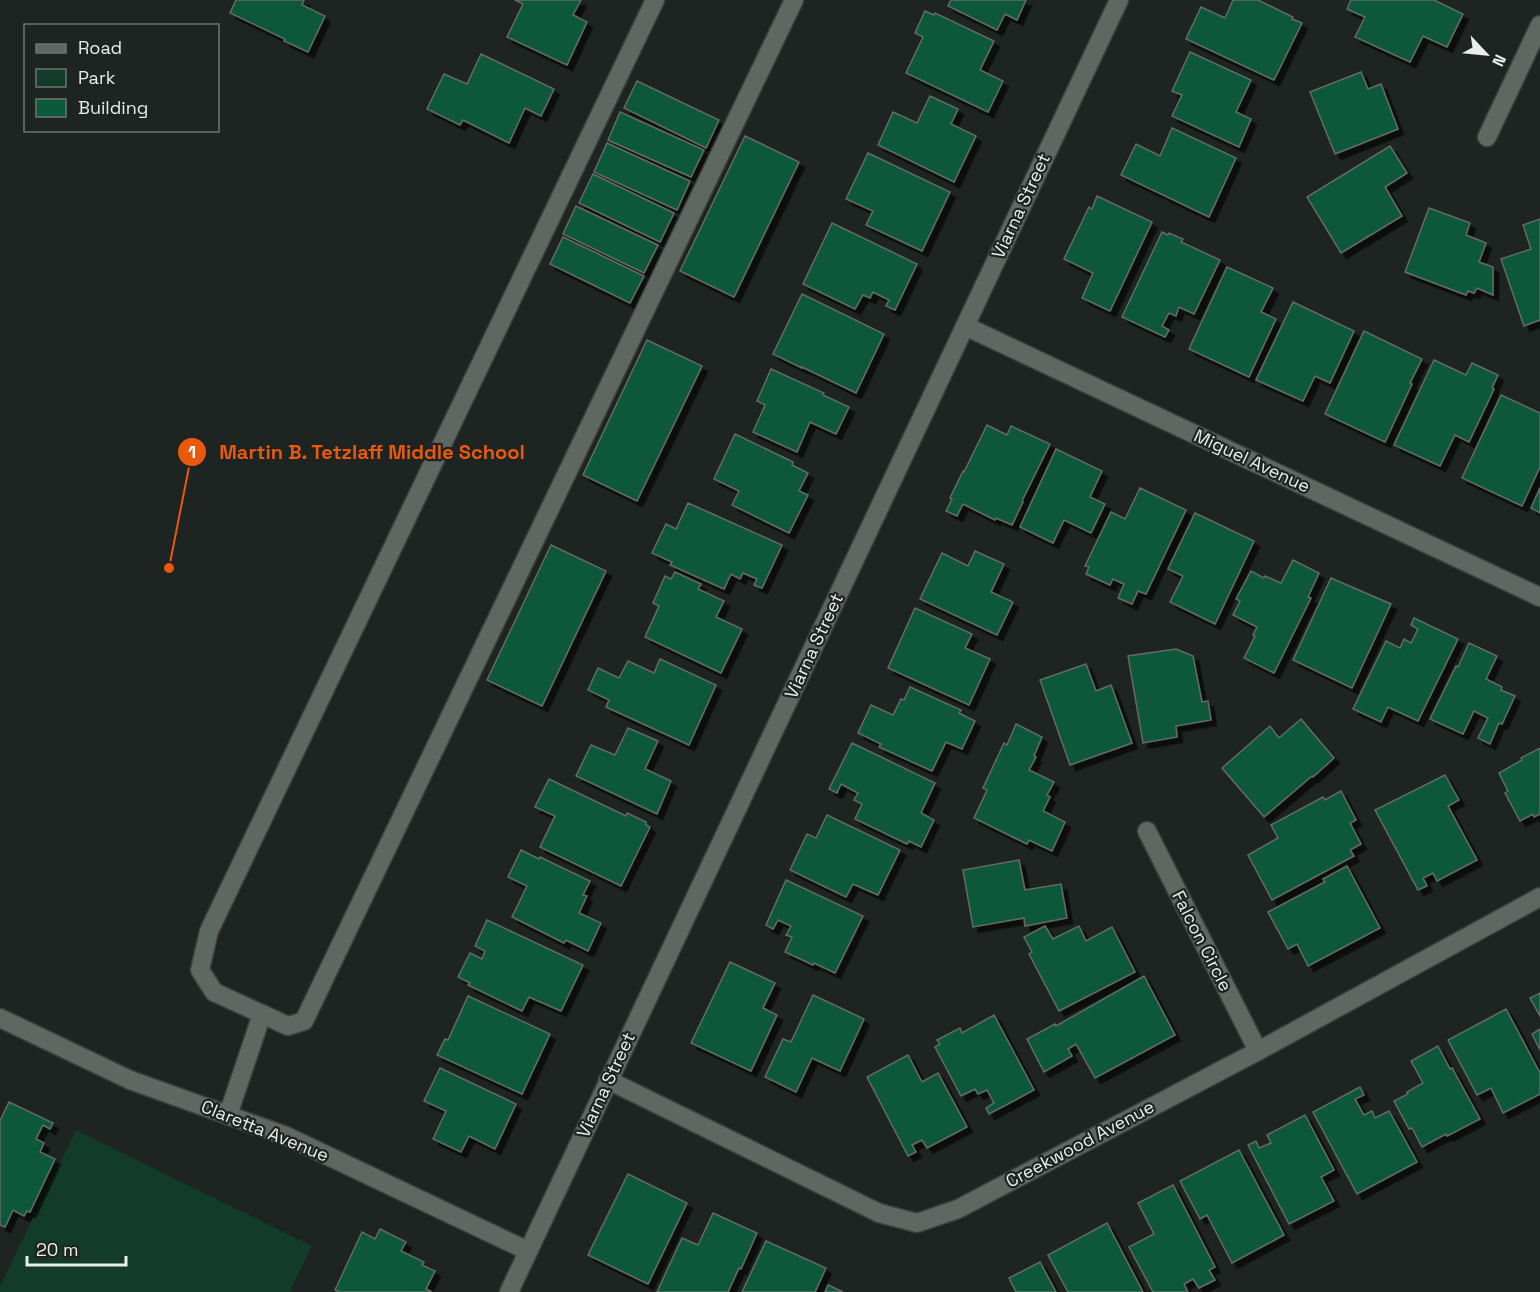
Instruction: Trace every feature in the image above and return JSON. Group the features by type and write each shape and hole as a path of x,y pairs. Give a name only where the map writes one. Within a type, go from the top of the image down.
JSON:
{"street":[{"path":"655,0 209,931 200,970 213,992 288,1026 304,1021 794,0"},
{"name":"Viarna Street","path":"509,1292 1119,0"},
{"path":"1487,137 1540,25"},
{"name":"Miguel Avenue","path":"965,326 1540,597"},
{"name":"Falcon Circle","path":"1147,831 1257,1051"},
{"name":"Creekwood Avenue","path":"608,1080 879,1213 917,1223 958,1209 1257,1051 1540,897"},
{"path":"228,1115 262,1014"},
{"name":"Claretta Avenue","path":"0,1018 130,1080 286,1136 528,1251"}],"green space":[{"path":"76,1130 312,1246 290,1292 0,1292 0,1286"}],"building":[{"path":"236,0 304,0 302,5 325,16 308,52 230,13"},
{"path":"515,0 581,0 573,15 587,22 567,65 507,37 523,4"},
{"path":"951,0 1026,0 1017,20 1005,14 997,30 948,6"},
{"path":"1233,0 1258,0 1302,23 1274,80 1186,39 1201,7 1225,18"},
{"path":"1351,0 1434,0 1463,14 1447,47 1423,36 1410,62 1355,37 1365,17 1347,9"},
{"path":"925,11 934,15 935,13 994,41 980,70 1003,81 988,112 906,73 923,37 915,33"},
{"path":"1190,52 1251,80 1236,112 1251,119 1239,147 1172,116 1182,95 1172,91"},
{"path":"481,54 554,89 541,116 525,108 509,143 463,120 460,125 427,109 444,74 467,84"},
{"path":"1361,72 1368,89 1381,84 1398,129 1335,154 1310,92"},
{"path":"637,81 719,120 706,148 624,108"},
{"path":"930,96 958,109 951,124 976,136 954,182 878,145 893,112 917,123"},
{"path":"620,112 704,150 691,177 608,140"},
{"path":"1172,128 1236,158 1209,217 1121,175 1136,144 1160,156"},
{"path":"745,136 799,162 734,297 680,271"},
{"path":"607,143 690,181 677,210 594,172"},
{"path":"1390,146 1407,173 1385,187 1402,216 1341,253 1307,197"},
{"path":"868,153 950,192 922,251 866,225 873,211 846,199"},
{"path":"593,174 674,213 660,242 579,203"},
{"path":"1097,196 1152,222 1110,311 1082,298 1093,273 1064,259 1089,207 1092,209"},
{"path":"576,206 658,245 644,273 563,234"},
{"path":"1429,208 1470,223 1466,235 1486,243 1479,262 1493,267 1493,295 1477,288 1474,293 1468,291 1466,295 1405,272"},
{"path":"1540,219 1540,320 1524,326 1501,259 1531,249 1523,225"},
{"path":"832,223 917,264 895,310 886,306 889,300 873,292 870,298 863,295 855,309 803,284"},
{"path":"1162,232 1183,239 1181,242 1220,260 1194,314 1179,307 1176,316 1169,313 1162,326 1169,330 1165,337 1122,317"},
{"path":"563,237 644,276 630,303 550,264"},
{"path":"1227,267 1273,288 1261,312 1276,319 1249,377 1189,349"},
{"path":"802,294 884,334 856,393 773,354"},
{"path":"1293,302 1354,331 1330,383 1315,376 1303,401 1256,380"},
{"path":"1364,331 1422,359 1385,442 1325,414"},
{"path":"647,340 702,366 637,501 583,475"},
{"path":"1434,360 1466,375 1472,363 1498,375 1492,388 1494,389 1469,442 1455,435 1440,466 1394,445"},
{"path":"771,369 849,407 836,434 810,422 797,452 753,432 765,405 757,401"},
{"path":"1501,395 1540,413 1540,467 1522,506 1462,478"},
{"path":"987,425 1007,435 1011,426 1050,444 1012,525 996,518 995,520 963,504 957,516 946,511 952,499 950,498"},
{"path":"735,434 793,462 792,465 808,473 799,491 808,495 789,533 732,505 739,491 714,479"},
{"path":"1056,449 1102,471 1090,497 1105,504 1091,533 1064,520 1053,543 1020,527"},
{"path":"1140,488 1186,510 1146,594 1138,591 1132,604 1118,598 1124,584 1113,579 1110,585 1086,574 1089,567 1085,566 1111,512 1125,519"},
{"path":"1540,488 1540,513 1531,508"},
{"path":"688,503 782,545 762,588 754,585 757,579 743,573 740,579 731,574 724,589 670,565 672,562 652,553 666,524 676,529"},
{"path":"1195,513 1254,541 1215,624 1170,602 1183,576 1168,569"},
{"path":"551,545 606,571 542,706 487,680"},
{"path":"975,551 1004,564 991,592 1013,602 997,635 920,599 942,553 968,566"},
{"path":"1293,560 1319,573 1308,597 1311,598 1274,673 1244,658 1257,627 1233,615 1240,601 1236,599 1251,571 1281,583"},
{"path":"675,572 701,584 698,589 724,601 716,617 742,629 721,673 645,637 659,606 653,603 665,576 671,579"},
{"path":"1331,578 1391,604 1352,688 1293,660"},
{"path":"915,608 972,634 965,648 990,659 969,705 888,668"},
{"path":"1414,618 1458,639 1418,721 1388,707 1381,722 1353,709 1386,641 1400,648 1404,639 1411,643 1418,629 1411,625"},
{"path":"1469,643 1497,656 1486,679 1502,687 1501,690 1515,696 1490,744 1478,738 1488,718 1474,711 1463,734 1430,719"},
{"path":"1176,649 1193,656 1202,702 1208,701 1211,720 1176,726 1177,737 1143,743 1128,656"},
{"path":"660,659 716,685 689,745 606,707 609,700 588,690 598,668 619,678 628,661 654,673"},
{"path":"1086,664 1096,691 1111,685 1132,743 1070,765 1040,680"},
{"path":"910,687 961,710 959,713 975,721 962,749 946,742 932,771 879,747 881,744 858,733 871,705 893,715"},
{"path":"1301,719 1334,758 1264,817 1222,768 1270,726 1279,738"},
{"path":"1016,724 1042,737 1029,770 1054,782 1047,795 1050,797 1043,811 1065,822 1052,851 1029,840 1027,844 974,818 987,790 983,788 1004,743 1007,745"},
{"path":"628,728 658,741 645,769 671,781 657,814 576,776 591,745 615,755"},
{"path":"852,743 935,783 921,813 934,820 921,847 909,841 907,844 855,819 862,804 854,800 858,793 841,784 837,793 829,789"},
{"path":"1540,748 1540,814 1534,817 1533,814 1520,821 1505,793 1508,791 1499,773"},
{"path":"1445,775 1459,800 1448,806 1477,860 1437,881 1433,873 1423,878 1427,886 1418,890 1375,810"},
{"path":"549,779 626,816 627,813 646,822 646,825 650,827 621,886 540,847 555,816 535,807"},
{"path":"1341,791 1356,820 1350,823 1361,844 1350,850 1354,856 1272,900 1248,855 1278,838 1271,825 1323,797 1325,800"},
{"path":"827,815 900,850 878,895 853,884 846,897 790,870 807,834 816,838"},
{"path":"521,850 590,881 583,895 587,896 579,913 601,923 588,951 566,940 564,943 512,917 527,886 508,877"},
{"path":"1019,860 1025,890 1061,884 1067,918 1025,926 1024,918 973,927 963,870"},
{"path":"1347,866 1380,928 1308,966 1297,944 1288,949 1268,912 1325,882 1323,879"},
{"path":"786,880 863,916 835,973 785,952 792,937 786,935 791,926 778,920 773,929 766,925"},
{"path":"487,920 583,965 561,1011 529,997 522,1011 468,985 470,983 458,977 470,953 482,959 485,951 475,946"},
{"path":"1045,926 1053,939 1079,926 1086,941 1112,927 1135,972 1059,1011 1029,954 1032,952 1024,937"},
{"path":"730,962 775,983 763,1008 777,1015 751,1071 691,1043"},
{"path":"1144,976 1175,1035 1095,1078 1076,1044 1068,1049 1072,1056 1044,1072 1027,1039 1055,1024 1056,1026"},
{"path":"1540,993 1540,1016 1530,998"},
{"path":"813,995 864,1019 840,1071 812,1058 796,1092 765,1077 783,1039 791,1042"},
{"path":"468,996 550,1034 522,1094 437,1055 445,1039 448,1040"},
{"path":"1506,1009 1540,1073 1540,1094 1503,1113 1491,1088 1477,1095 1448,1040"},
{"path":"994,1015 1034,1090 989,1114 986,1108 994,1103 987,1090 978,1094 975,1089 961,1096 935,1047 940,1044 937,1040 960,1028 962,1033"},
{"path":"1540,1029 1540,1050 1532,1034"},
{"path":"1438,1046 1480,1119 1422,1147 1394,1101 1423,1083 1411,1061"},
{"path":"908,1055 922,1082 938,1073 967,1127 927,1148 922,1140 912,1145 916,1152 908,1156 867,1077"},
{"path":"440,1068 516,1104 495,1149 469,1136 461,1152 433,1139 446,1111 424,1101"},
{"path":"1360,1087 1364,1095 1355,1099 1364,1115 1372,1111 1375,1118 1389,1111 1417,1162 1357,1194 1313,1112"},
{"path":"9,1102 53,1123 50,1129 43,1125 36,1139 44,1143 40,1152 55,1159 30,1212 27,1211 24,1216 13,1210 5,1227 0,1225 0,1121"},
{"path":"1305,1115 1334,1170 1321,1177 1334,1201 1289,1224 1248,1145 1256,1141 1259,1148 1271,1143 1267,1135"},
{"path":"1239,1150 1284,1235 1232,1263 1207,1215 1200,1219 1180,1181"},
{"path":"628,1174 687,1203 648,1284 588,1255"},
{"path":"1173,1185 1215,1267 1209,1270 1215,1280 1199,1288 1193,1279 1184,1284 1188,1292 1153,1292 1129,1247 1154,1234 1138,1203"},
{"path":"713,1213 757,1233 728,1292 657,1292 682,1238 698,1245"},
{"path":"1107,1223 1143,1292 1068,1292 1048,1255"},
{"path":"380,1229 406,1242 401,1251 424,1262 422,1265 435,1271 426,1289 432,1292 340,1292 335,1290 362,1232 375,1239"},
{"path":"766,1241 826,1268 815,1292 742,1292"},
{"path":"1040,1262 1056,1292 1016,1292 1009,1278"},
{"path":"828,1285 843,1292 825,1292"}],"place":[{"name":"Martin B. Tetzlaff Middle School","path":"169,568"}]}
